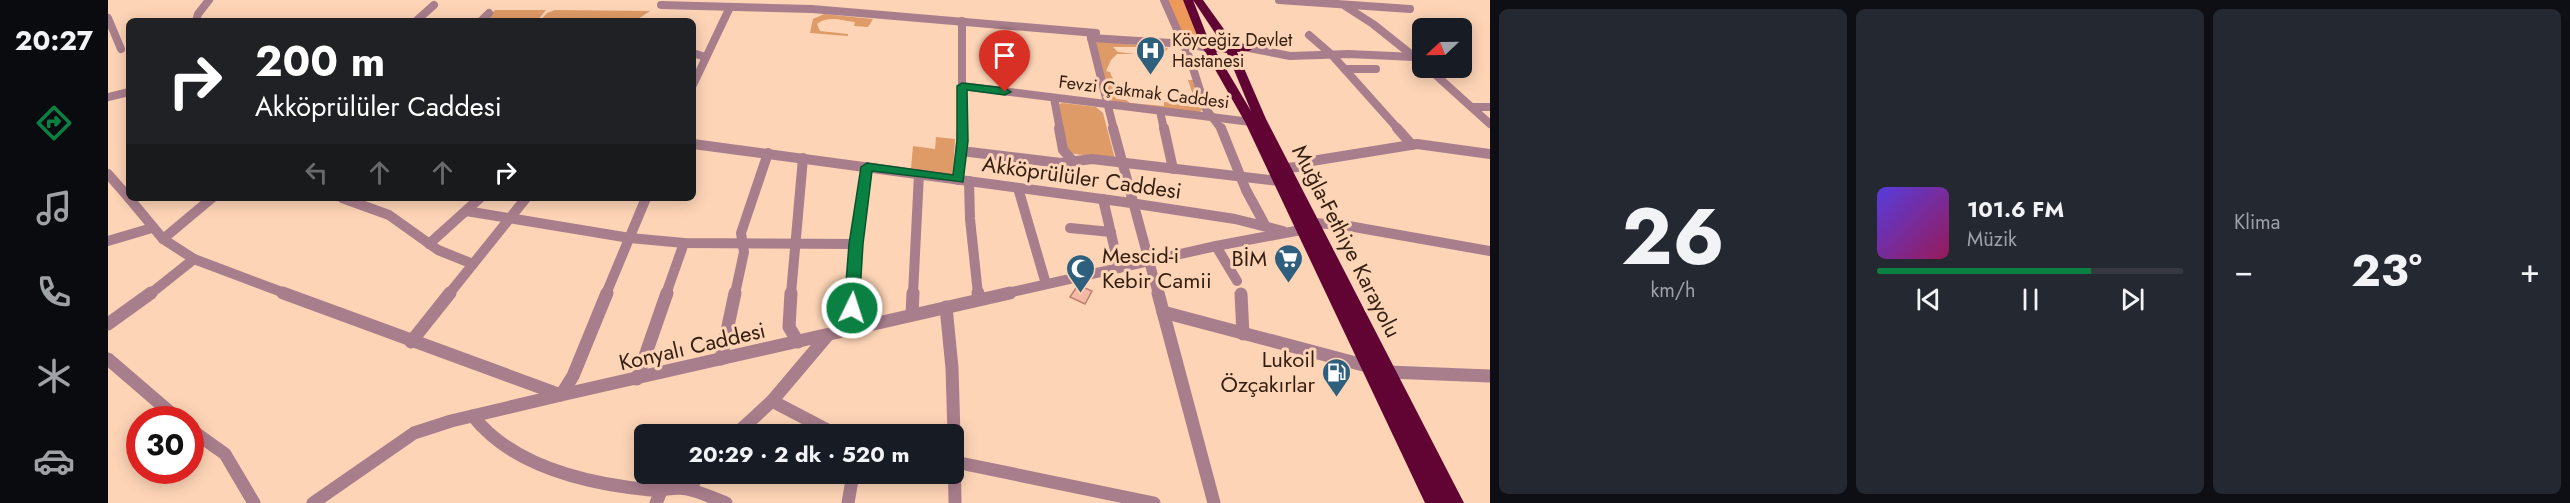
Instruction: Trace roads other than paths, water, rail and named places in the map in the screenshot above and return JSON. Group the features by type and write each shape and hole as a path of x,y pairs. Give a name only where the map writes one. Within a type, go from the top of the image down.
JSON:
{"highway":[{"name":"Muğla-Fethiye Karayolu","path":"1188,0 1217,44 1257,113 1282,174 1300,228 1435,503"},
{"name":"Muğla-Fethiye Karayolu","path":"1198,0 1251,122 1282,174"},
{"path":"1217,44 1249,48"},
{"name":"Muğla-Fethiye Karayolu","path":"1300,228 1388,372 1454,503"}],"street":[{"path":"198,18 209,0"},
{"path":"704,0 717,6"},
{"path":"1164,0 1183,42 1206,109 1221,128 1240,176 1265,225"},
{"path":"1278,0 1410,9"},
{"path":"1334,0 1373,24 1412,56"},
{"path":"419,18 434,5"},
{"path":"661,5 812,9 962,21 1094,36 1217,44"},
{"path":"696,78 730,7"},
{"path":"484,18 489,13"},
{"path":"108,18 121,49"},
{"path":"962,21 961,151 979,299"},
{"path":"1309,35 1332,55 1412,145"},
{"path":"1094,36 1107,105 1214,503"},
{"path":"1249,48 1290,56 1412,57"},
{"path":"696,54 705,57"},
{"path":"1345,69 1376,69"},
{"path":"1440,78 1490,124"},
{"name":"Fevzi Çakmak Caddesi","path":"962,86 1251,122"},
{"path":"108,97 126,93"},
{"path":"1054,98 1063,150 1072,161"},
{"path":"1473,107 1490,107"},
{"path":"1160,111 1173,169"},
{"name":"Akköprülüler Caddesi","path":"696,144 1103,199 1265,225 1300,228"},
{"path":"961,151 1061,163 1086,159 1240,176 1282,174 1312,161 1412,145 1438,146 1490,154"},
{"path":"721,359 744,252 741,233 768,153"},
{"path":"798,342 789,327 789,321 803,158"},
{"path":"850,330 856,244 867,167"},
{"path":"108,174 126,195"},
{"path":"912,315 919,174"},
{"path":"1018,188 1046,284"},
{"path":"1103,199 1119,268"},
{"path":"131,201 163,239 194,259 411,342 561,395 573,376 645,201"},
{"path":"163,239 208,201"},
{"path":"350,201 389,215 429,244 473,264"},
{"path":"429,244 477,201"},
{"path":"411,342 524,201"},
{"path":"466,211 630,238 684,243 856,244"},
{"path":"1300,228 1359,227 1490,251"},
{"path":"108,241 152,228"},
{"path":"1070,228 1111,232"},
{"name":"Konyalı Caddesi","path":"313,503 414,432 561,395 637,380 979,299 1300,228"},
{"path":"637,380 684,243"},
{"path":"1216,246 1237,281"},
{"path":"108,324 194,259"},
{"path":"1241,294 1243,334"},
{"path":"946,308 952,368 954,424"},
{"path":"1163,312 1367,366"},
{"path":"747,424 772,401 827,336"},
{"path":"108,359 163,406"},
{"path":"1388,372 1490,376"},
{"path":"772,401 816,424"},
{"path":"473,416 480,428 495,441 540,463 602,480 652,490 689,489 726,503"},
{"path":"204,439 225,454 254,503"},
{"path":"964,464 1154,503"},
{"path":"689,489 693,484"},
{"path":"848,503 851,484"},
{"path":"955,484 955,503"},
{"path":"656,503 662,489"}],"place":[{"name":"Köyceğiz Devlet Hastanesi","path":"1151,76"},
{"name":"BİM","path":"1288,284"},
{"name":"Mescid-i Kebir Camii","path":"1081,294"},
{"name":"Lukoil Özçakırlar","path":"1336,398"}]}
